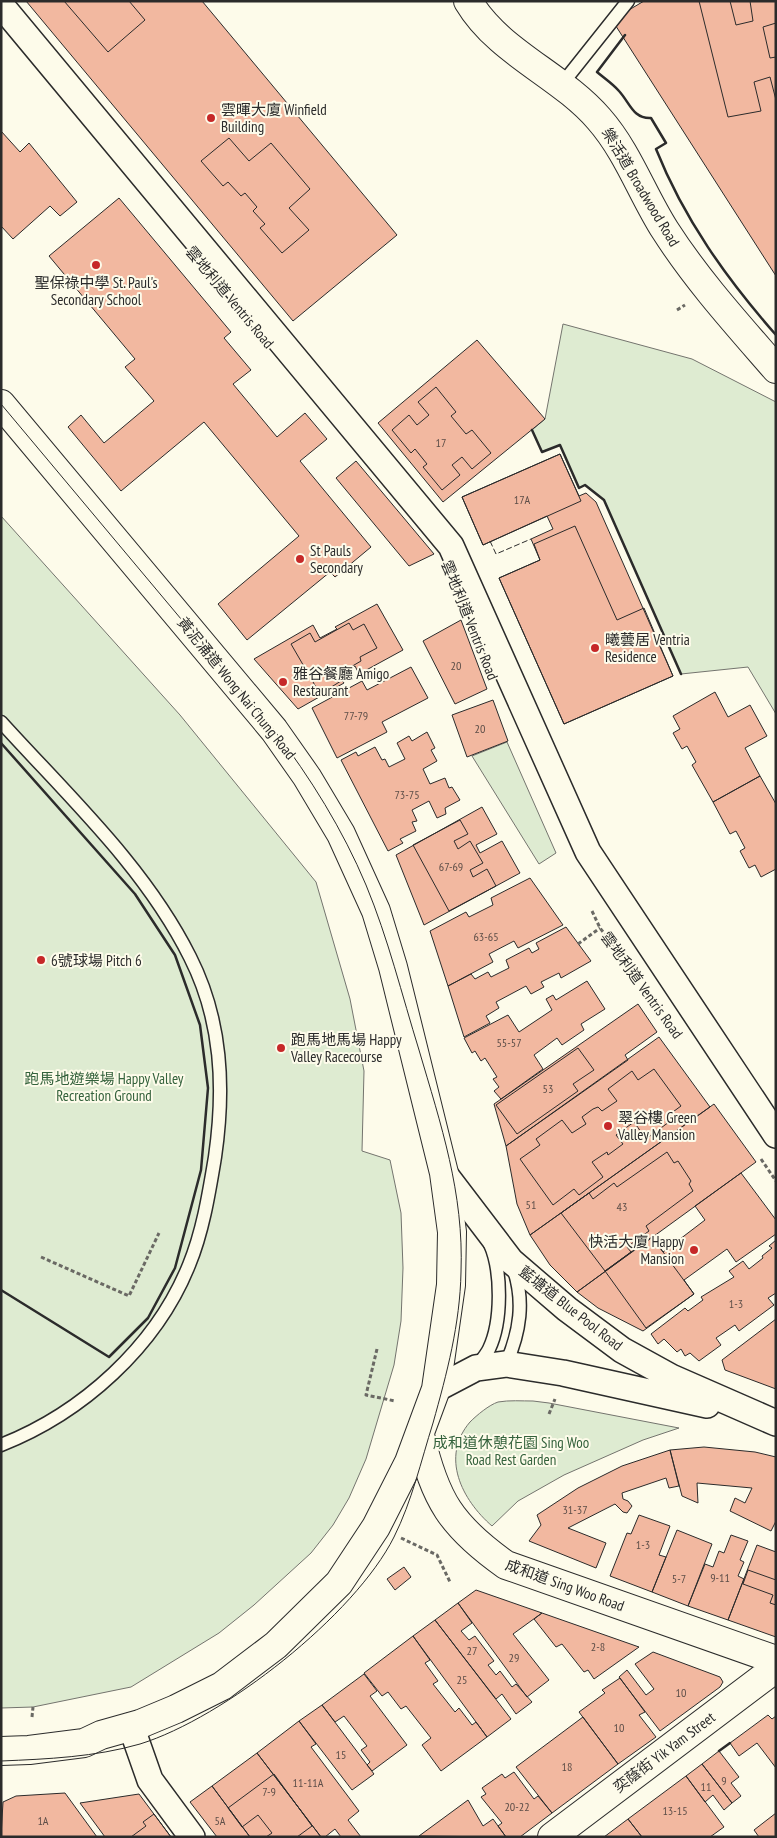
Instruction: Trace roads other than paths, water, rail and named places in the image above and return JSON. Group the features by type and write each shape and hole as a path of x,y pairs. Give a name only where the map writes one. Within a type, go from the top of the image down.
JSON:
{"street":[{"name":"樂活道 Broadwood Road","path":"468,2 479,18 502,41 562,84 589,108 611,134 676,248 708,290 776,369"},
{"name":"雲地利道 Ventris Road","path":"1,5 451,546 588,852 776,1135"},
{"name":"黃泥涌道 Wong Nai Chung Road","path":"4,411 274,730 341,834 365,883 393,967 444,1173 452,1232 451,1285 447,1328 436,1389 410,1462 376,1527 339,1583 276,1645 222,1686 176,1709 84,1743 4,1755"},
{"name":"藍塘道 Blue Pool Road","path":"444,1173 511,1261 567,1309 622,1350 671,1377 767,1420"},
{"name":"藍塘道 Blue Pool Road","path":"436,1389 476,1368 506,1364 563,1373 767,1420"},
{"name":"成和道 Sing Woo Road","path":"420,1435 432,1480 451,1518 470,1538 506,1565 776,1660"},
{"name":"奕蔭街 Yik Yam Street","path":"552,1837 776,1668"},
{"path":"131,1726 150,1780 192,1837"}],"lane":[{"path":"562,84 628,1"},
{"path":"1,722 129,864 171,922 194,966 214,1023 220,1056 220,1089 218,1134 204,1215 189,1266 173,1298 151,1332 92,1393 55,1419 30,1433 1,1444"},
{"path":"476,1368 489,1350 498,1314 496,1268 492,1249 481,1224"},
{"path":"506,1364 517,1340 520,1322 520,1300 511,1261"}],"tram line":[{"path":"1,404 274,730 313,785 347,844 366,885 381,925 443,1132 455,1187 461,1243 460,1291 448,1367 411,1495 394,1537 375,1567 350,1599 319,1630 247,1688 210,1712 173,1731 140,1744 89,1755 1,1761"}],"place":[{"name":"雲暉大廈 Winfield Building","path":"211,118"},
{"name":"聖保祿中學 St. Paul's Secondary School","path":"96,265"},
{"name":"St Pauls Secondary","path":"300,559"},
{"name":"曦蕓居 Ventria Residence","path":"595,648"},
{"name":"雅谷餐廳 Amigo Restaurant","path":"283,682"},
{"name":"6號球場 Pitch 6","path":"41,960"},
{"name":"跑馬地馬場 Happy Valley Racecourse","path":"281,1048"},
{"name":"翠谷樓 Green Valley Mansion","path":"608,1126"},
{"name":"快活大廈 Happy Mansion","path":"694,1250"}],"park label":[{"name":"跑馬地遊樂場 Happy Valley Recreation Ground","path":"104,1086"},
{"name":"成和道休憩花園 Sing Woo Road Rest Garden","path":"511,1450"}]}
